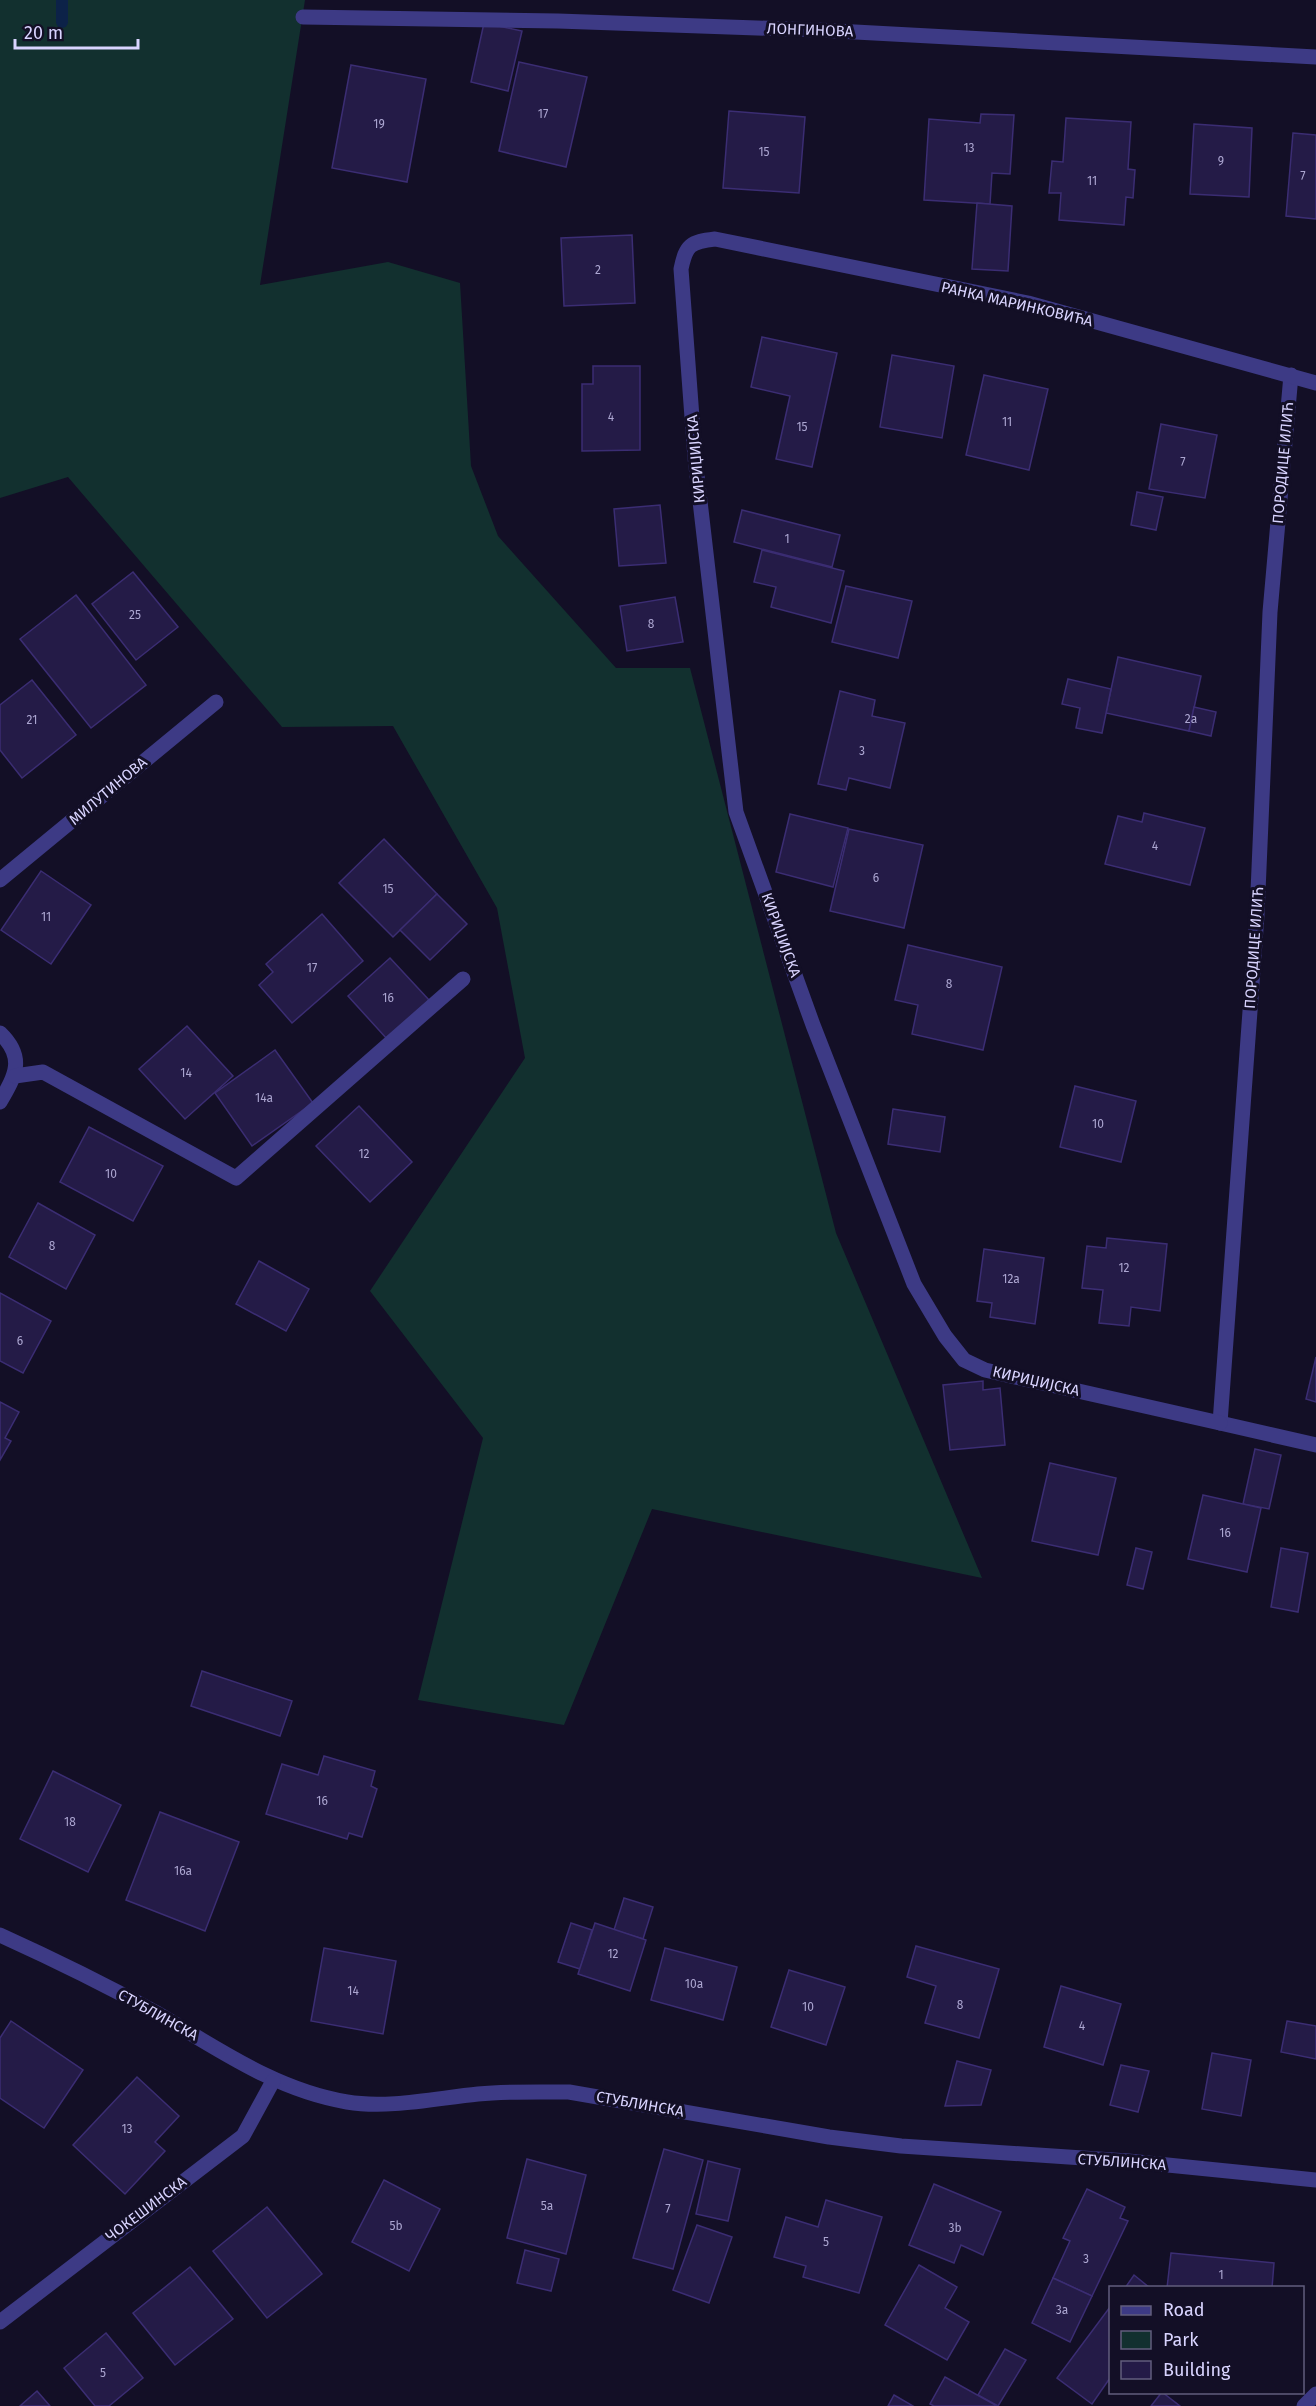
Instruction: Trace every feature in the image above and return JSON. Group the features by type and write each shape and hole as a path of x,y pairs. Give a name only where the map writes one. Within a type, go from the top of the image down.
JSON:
{"street":[{"name":"ЛОНГИНОВА","path":"303,17 558,21 818,30 1316,57"},
{"name":"РАНКА МАРИНКОВИЋА","path":"715,239 1028,303 1316,383"},
{"name":"КИРИЏИЈСКА","path":"715,239 695,241 684,252 681,269 695,458 736,812 813,1025 914,1284 945,1336 964,1359 985,1370 1220,1423"},
{"name":"ПОРОДИЦЕ ИЛИЋ","path":"1220,1423 1257,915 1270,612 1291,375"},
{"name":"МИЛУТИНОВА","path":"0,880 216,702"},
{"path":"15,1076 43,1072 236,1178 463,979"},
{"path":"0,1033 8,1041 16,1059 15,1076 0,1102"},
{"path":"1220,1423 1316,1445"},
{"name":"СТУБЛИНСКА","path":"0,1935 125,1995 273,2081 310,2095 350,2103 398,2103 530,2091 569,2092 829,2137 901,2146 1128,2162 1316,2180"},
{"name":"ЧОКЕШИНСКА","path":"0,2322 243,2136 273,2081"},
{"path":"1304,2406 1316,2394"}],"green space":[{"path":"0,0 305,0 260,285 388,262 460,283 471,466 498,536 616,668 690,668 836,1233 982,1578 652,1509 564,1725 418,1700 483,1438 370,1291 525,1058 497,908 393,726 282,727 68,477 0,498"}],"building":[{"path":"484,23 522,31 508,91 471,82"},
{"path":"519,62 587,77 566,167 499,151"},
{"path":"351,65 426,79 407,182 332,168"},
{"path":"729,111 805,117 799,193 723,188"},
{"path":"981,114 1014,115 1010,174 992,173 990,204 924,200 929,119 980,123"},
{"path":"1066,118 1131,122 1128,169 1135,170 1133,198 1126,197 1124,225 1059,220 1061,193 1049,193 1052,161 1063,162"},
{"path":"1194,124 1252,128 1249,197 1190,194"},
{"path":"1293,133 1316,135 1316,219 1286,216"},
{"path":"977,203 1012,206 1008,271 972,269"},
{"path":"632,235 635,303 564,306 561,238"},
{"path":"762,337 837,353 812,467 776,459 790,396 751,387"},
{"path":"892,355 954,366 942,438 880,427"},
{"path":"593,366 640,366 640,450 582,451 582,384 593,384"},
{"path":"984,375 1048,389 1029,470 966,455"},
{"path":"1161,424 1217,435 1205,498 1149,489"},
{"path":"1137,492 1163,497 1156,530 1131,525"},
{"path":"660,505 666,563 619,566 614,509"},
{"path":"742,510 840,535 832,567 734,542"},
{"path":"762,550 844,571 831,623 771,607 776,587 754,582"},
{"path":"133,572 178,627 136,660 92,604"},
{"path":"846,586 912,601 898,658 832,642"},
{"path":"76,595 146,685 91,728 20,639"},
{"path":"675,597 683,642 627,651 620,606"},
{"path":"1118,657 1201,676 1189,731 1106,713"},
{"path":"1068,679 1111,689 1102,733 1076,728 1080,708 1062,704"},
{"path":"32,680 76,735 22,778 0,750 0,705"},
{"path":"840,691 875,700 872,716 905,723 890,788 849,778 846,790 818,784"},
{"path":"1194,707 1216,712 1211,736 1189,731"},
{"path":"1144,813 1205,828 1190,885 1105,864 1118,816 1142,822"},
{"path":"790,814 848,828 833,887 776,872"},
{"path":"849,829 923,845 904,928 830,911"},
{"path":"384,839 437,894 393,937 339,883"},
{"path":"41,871 91,905 51,964 1,930"},
{"path":"437,894 467,924 430,960 400,930"},
{"path":"322,914 363,961 292,1023 259,985 273,972 266,964"},
{"path":"908,945 1002,967 983,1050 912,1034 918,1005 895,1000"},
{"path":"390,958 429,1000 387,1039 348,996"},
{"path":"187,1026 233,1076 185,1119 139,1069"},
{"path":"275,1050 313,1103 252,1146 215,1093"},
{"path":"1075,1086 1136,1101 1121,1162 1060,1147"},
{"path":"359,1106 412,1162 370,1202 316,1146"},
{"path":"893,1109 945,1117 940,1152 888,1144"},
{"path":"89,1127 163,1166 133,1221 60,1182"},
{"path":"38,1203 95,1235 66,1289 9,1257"},
{"path":"1107,1238 1167,1244 1160,1311 1131,1307 1129,1326 1099,1323 1103,1290 1082,1288 1087,1246 1106,1248"},
{"path":"984,1249 1044,1258 1035,1324 990,1317 992,1303 977,1301"},
{"path":"259,1261 309,1289 286,1331 236,1304"},
{"path":"0,1293 51,1321 23,1373 0,1361"},
{"path":"1316,1357 1316,1402 1306,1399"},
{"path":"983,1381 983,1390 1000,1388 1005,1445 950,1450 943,1385"},
{"path":"0,1402 19,1412 5,1438 11,1441 0,1460"},
{"path":"1255,1449 1281,1455 1269,1509 1243,1504"},
{"path":"1050,1463 1116,1478 1098,1555 1032,1541"},
{"path":"1203,1495 1261,1508 1247,1572 1188,1559"},
{"path":"1136,1548 1152,1552 1143,1589 1127,1585"},
{"path":"1281,1548 1308,1553 1298,1612 1271,1607"},
{"path":"202,1671 292,1701 280,1736 191,1706"},
{"path":"324,1756 375,1771 371,1786 377,1789 362,1837 349,1833 347,1839 266,1814 282,1764 318,1775"},
{"path":"53,1771 121,1805 88,1872 20,1839"},
{"path":"160,1812 239,1842 205,1931 126,1900"},
{"path":"624,1898 653,1907 643,1939 614,1930"},
{"path":"571,1923 592,1930 580,1969 558,1962"},
{"path":"595,1923 646,1940 630,1991 578,1974"},
{"path":"916,1946 999,1969 979,2038 925,2023 936,1986 907,1977"},
{"path":"324,1948 396,1961 383,2034 311,2021"},
{"path":"665,1948 737,1967 723,2020 651,2000"},
{"path":"789,1970 845,1987 826,2045 771,2027"},
{"path":"1061,1986 1121,2004 1103,2065 1044,2047"},
{"path":"11,2021 83,2070 44,2128 0,2098 0,2038"},
{"path":"1287,2021 1316,2026 1316,2059 1281,2052"},
{"path":"1212,2053 1251,2060 1241,2116 1202,2109"},
{"path":"957,2061 991,2070 981,2105 945,2106"},
{"path":"1121,2065 1149,2071 1138,2112 1110,2105"},
{"path":"137,2077 179,2116 155,2142 165,2151 125,2194 73,2145"},
{"path":"664,2149 703,2160 673,2269 633,2258"},
{"path":"527,2159 586,2175 566,2254 507,2238"},
{"path":"708,2161 740,2169 728,2221 696,2214"},
{"path":"384,2180 440,2209 409,2271 352,2242"},
{"path":"934,2184 1001,2212 983,2255 961,2245 954,2263 909,2245"},
{"path":"1087,2189 1125,2207 1120,2218 1128,2221 1092,2296 1053,2278 1070,2241 1063,2238"},
{"path":"826,2200 882,2217 859,2293 803,2277 806,2266 774,2257 786,2217 818,2227"},
{"path":"267,2207 322,2274 267,2318 213,2251"},
{"path":"697,2225 732,2237 709,2303 673,2290"},
{"path":"525,2250 559,2259 551,2291 517,2283"},
{"path":"1171,2253 1274,2263 1272,2286 1167,2286"},
{"path":"919,2265 957,2287 945,2308 969,2322 947,2360 885,2325"},
{"path":"190,2267 233,2319 175,2365 133,2313"},
{"path":"1134,2275 1148,2286 1126,2286"},
{"path":"1053,2278 1092,2296 1070,2342 1032,2323"},
{"path":"1109,2308 1109,2379 1092,2404 1057,2378"},
{"path":"106,2333 143,2378 109,2406 95,2406 64,2368"},
{"path":"1005,2349 1026,2360 998,2406 978,2395"},
{"path":"945,2377 997,2406 934,2406 930,2404"},
{"path":"37,2391 50,2406 20,2406"},
{"path":"1160,2394 1165,2394 1180,2406 1151,2406"},
{"path":"894,2395 913,2406 888,2406"}],"waterway":[{"path":"62,0 62,22"}]}
